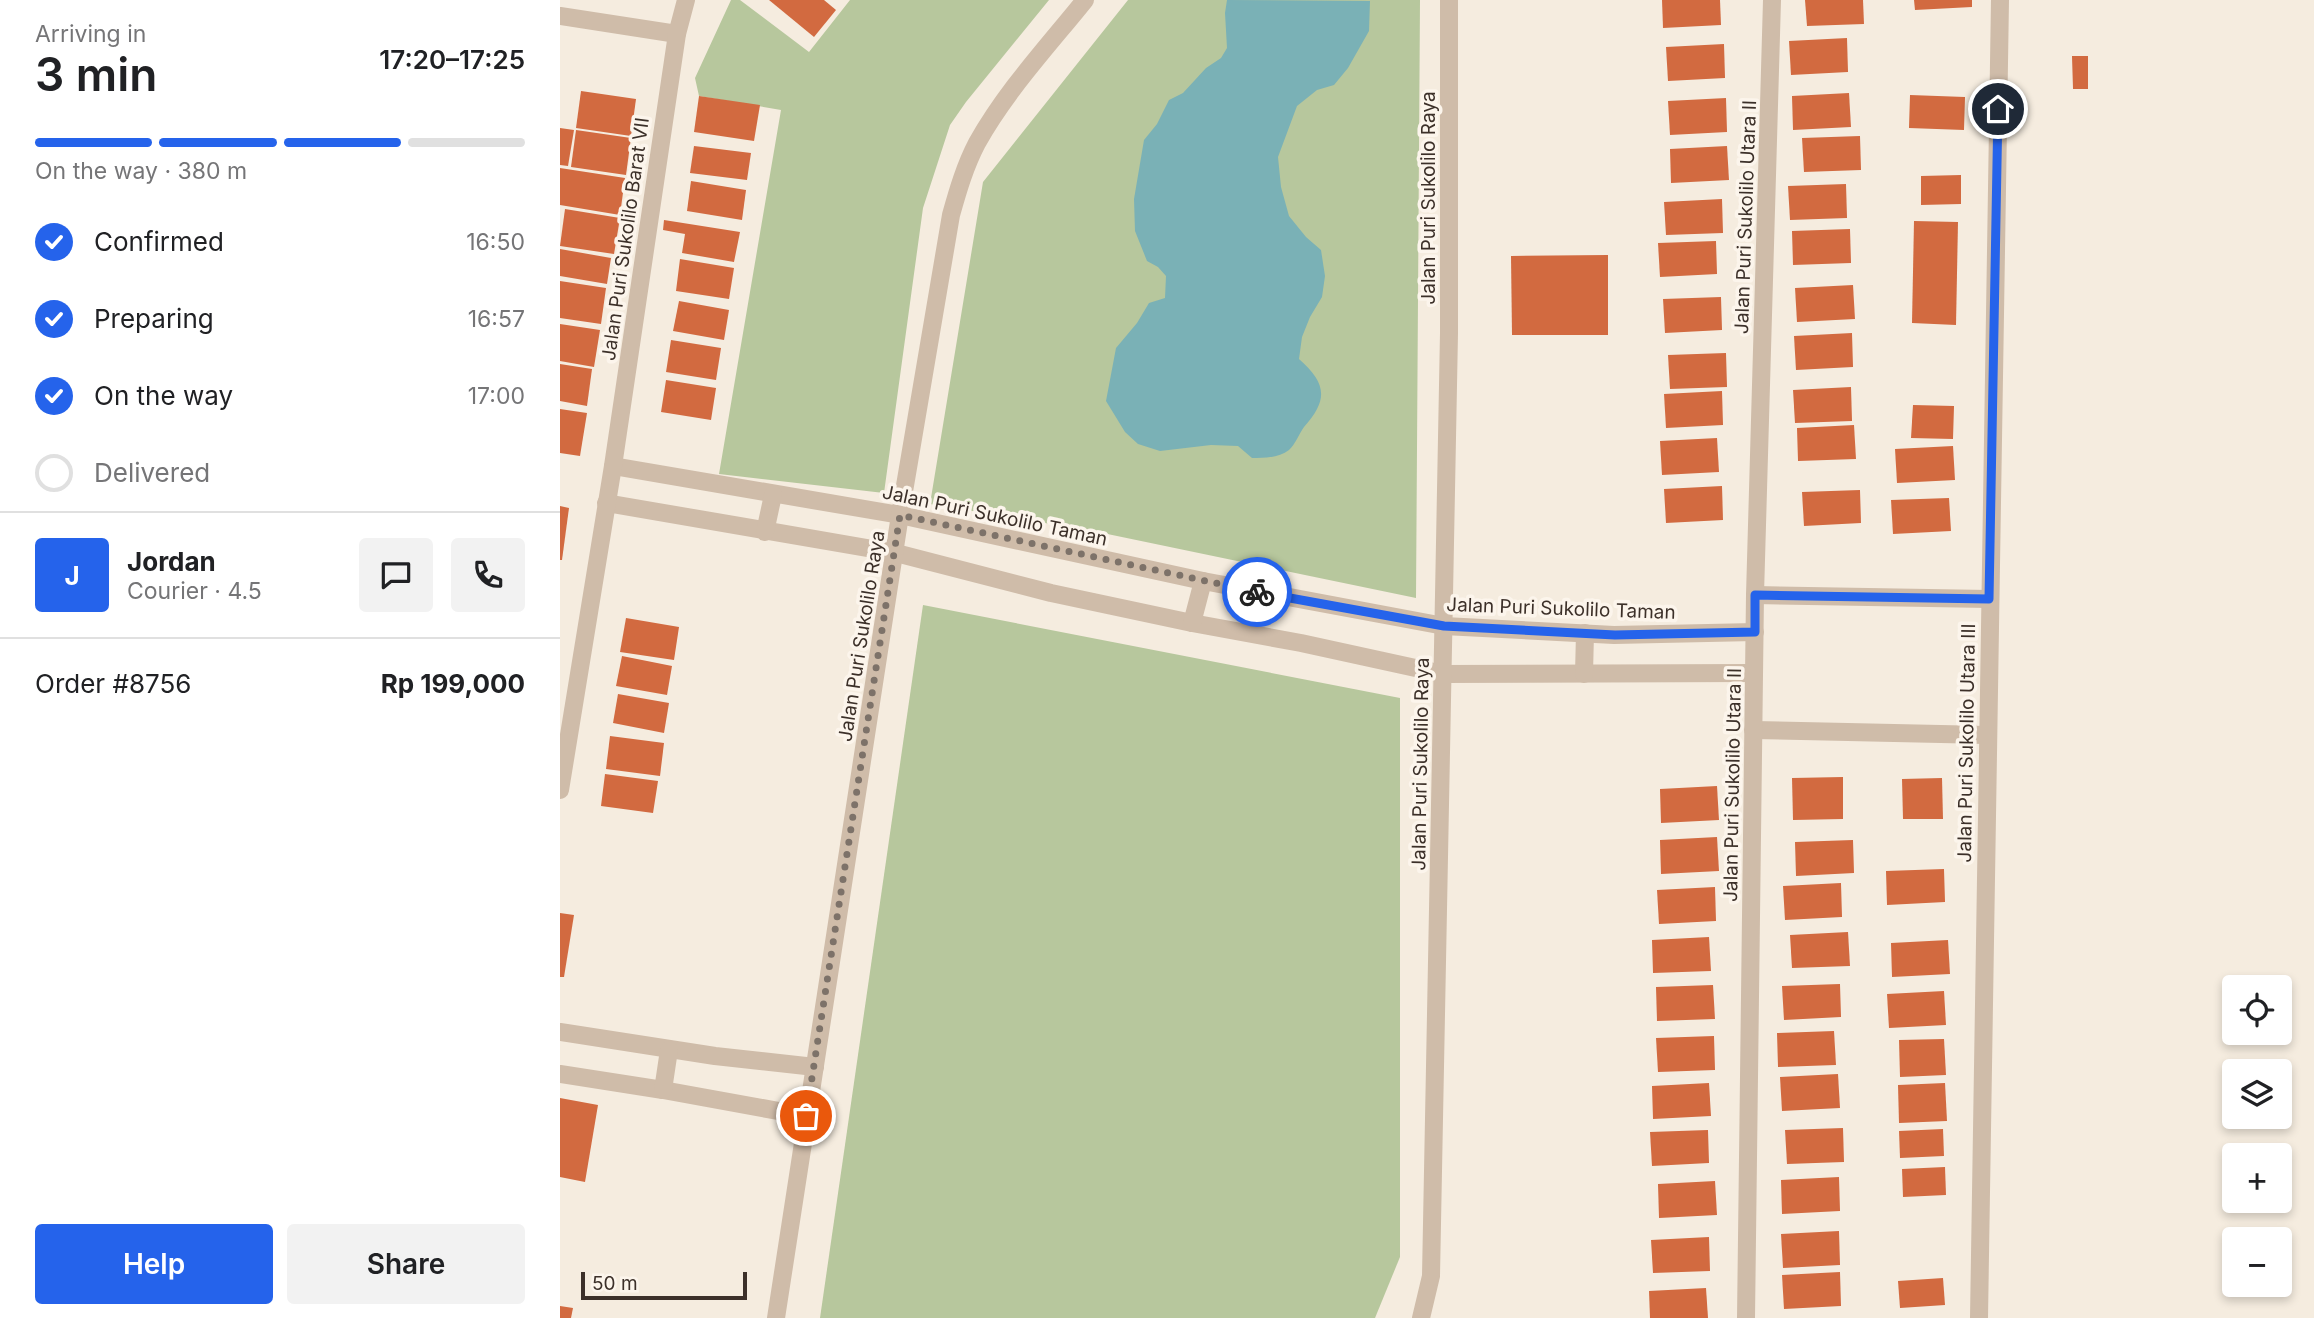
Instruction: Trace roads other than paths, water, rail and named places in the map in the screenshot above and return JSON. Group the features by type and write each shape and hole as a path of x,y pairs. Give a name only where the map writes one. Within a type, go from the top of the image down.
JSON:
{"street":[{"name":"Jalan Puri Sukolilo Raya","path":"776,1318 900,515 951,215 962,177 992,117 1085,0"},
{"name":"Jalan Puri Sukolilo Raya","path":"1421,1318 1431,1276 1449,333 1449,0"},
{"name":"Jalan Puri Sukolilo Utara II","path":"1746,1318 1755,595 1772,0"},
{"name":"Jalan Puri Sukolilo Utara III","path":"1979,1318 2000,0"},
{"name":"Jalan Puri Sukolilo Barat VII","path":"560,790 613,466 677,34 689,2"},
{"path":"560,16 677,34"},
{"name":"Jalan Puri Sukolilo Taman","path":"613,466 900,515 1203,581 1444,626 1615,635 1755,632"},
{"path":"765,532 773,495"},
{"path":"606,503 896,553 1051,593 1443,674 1754,673"},
{"path":"1192,624 1203,581"},
{"path":"1755,595 1989,599"},
{"path":"1584,674 1585,633"},
{"path":"1753,730 1987,735"},
{"path":"560,1032 669,1050 815,1067"},
{"path":"663,1090 669,1050"},
{"path":"560,1074 806,1116"}],"water":[{"path":"1227,0 1370,1 1369,31 1348,68 1334,85 1317,90 1297,106 1278,157 1281,187 1289,216 1321,250 1325,276 1322,297 1302,337 1299,359 1315,376 1321,400 1291,448 1281,455 1266,458 1252,458 1238,446 1211,445 1160,451 1138,444 1125,432 1106,401 1116,348 1137,323 1149,303 1165,298 1166,276 1158,267 1147,261 1135,231 1134,199 1144,140 1157,124 1169,100 1183,93 1206,68 1221,58 1227,48"}]}
